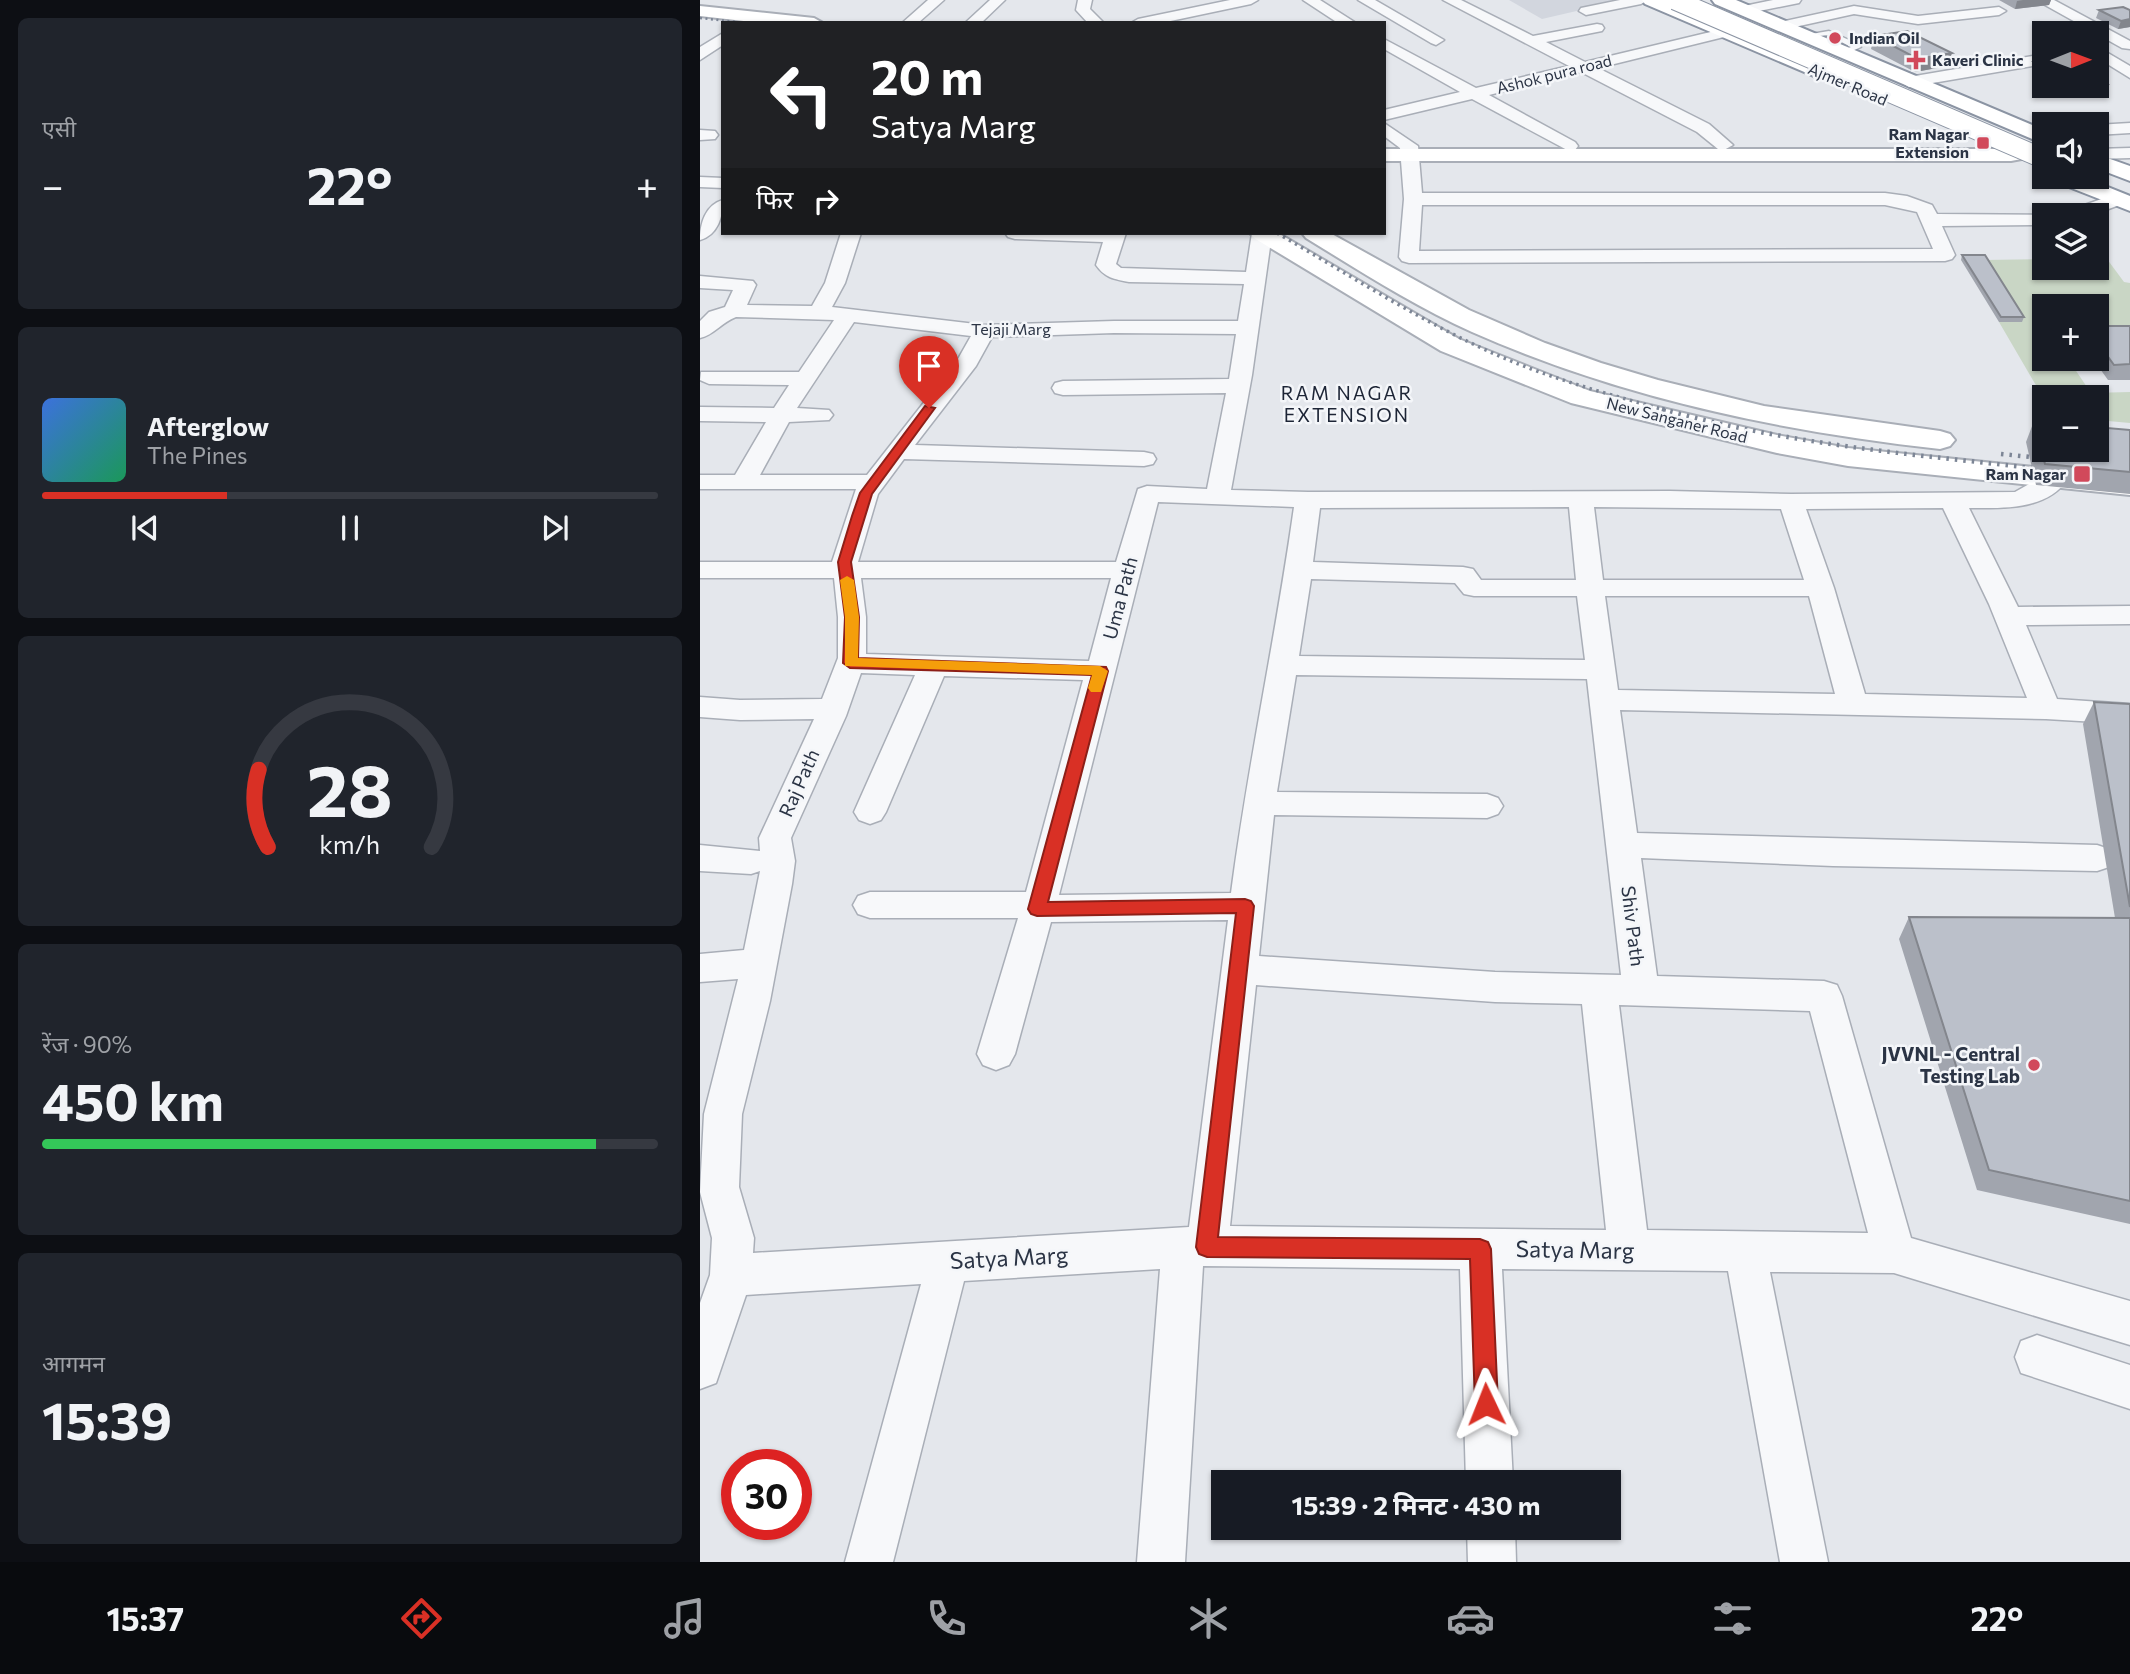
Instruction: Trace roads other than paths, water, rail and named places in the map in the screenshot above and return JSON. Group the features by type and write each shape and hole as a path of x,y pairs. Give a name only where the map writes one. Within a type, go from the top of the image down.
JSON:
{"main road":[{"name":"Ajmer Road","path":"1651,0 2032,164"},
{"path":"1675,0 2032,154"},
{"path":"1703,0 2032,138"},
{"name":"Ajmer Road","path":"1721,0 2032,138"},
{"path":"700,11 795,21"},
{"path":"700,28 721,30"},
{"path":"1386,155 1409,151 1569,146 2032,142"},
{"path":"1386,146 1409,151 2011,155 2032,146"},
{"path":"2109,165 2130,174"},
{"path":"2109,181 2127,196"},
{"path":"2109,188 2127,196"},
{"path":"2104,189 2127,196"},
{"name":"New Sanganer Road","path":"1265,235 1450,345 1581,397 1777,444 1848,457 2130,486"},
{"name":"New Sanganer Road","path":"1318,235 1479,325 1559,358 1701,399 1794,420 1898,436 1966,442"}],"street":[{"path":"911,21 937,0"},
{"path":"974,21 998,0"},
{"path":"1085,0 1083,10 1095,21"},
{"path":"1188,0 1221,21"},
{"path":"1310,0 1346,21"},
{"path":"1365,0 1436,40"},
{"path":"1450,0 1695,123 1724,145"},
{"path":"1586,11 1641,0"},
{"path":"1744,10 1794,0"},
{"path":"2043,0 2129,45"},
{"path":"1152,21 1243,1"},
{"path":"1781,26 1854,10 1918,20 1999,11"},
{"path":"1531,41 1597,28"},
{"name":"Ashok pura road","path":"1386,115 1723,33"},
{"path":"704,63 721,40"},
{"path":"1386,44 1569,146"},
{"path":"2109,48 2129,45"},
{"path":"2109,58 2130,73"},
{"path":"1909,82 2032,61"},
{"path":"2109,129 2130,128"},
{"path":"1386,130 1409,151 1413,199 1409,257 1945,255 1925,209 1907,202 1885,199 1413,199"},
{"path":"2109,154 2130,153"},
{"path":"700,182 721,183"},
{"path":"2108,203 2127,196"},
{"path":"700,234 721,208"},
{"path":"1932,220 2032,219"},
{"path":"819,312 835,283 850,235"},
{"path":"1115,235 1106,265 1114,273 1255,278"},
{"path":"1262,235 1239,386 1218,495 1308,500 1581,499 1791,502 2023,499 2056,479"},
{"path":"1111,327 1123,275"},
{"path":"700,282 746,285 734,310 717,317 700,332"},
{"name":"Tejaji Marg","path":"734,310 819,312 984,331 1111,327 1248,328"},
{"path":"744,481 781,415 848,315"},
{"name":"Raj Path","path":"730,1275 733,1238 719,1187 723,1114 752,1001 775,884 778,861 775,838 834,709 850,663 852,617 845,562 866,493 968,361 984,331"},
{"path":"709,377 804,379"},
{"path":"1063,388 1239,386"},
{"path":"700,414 821,415"},
{"path":"897,452 1144,459"},
{"path":"700,482 874,482"},
{"name":"Uma Path","path":"996,1054 1038,907 1147,494 1218,495"},
{"name":"Shiv Path","path":"1581,499 1641,990 1824,996 1894,1253"},
{"path":"1161,1562 1195,1247 1238,969 1259,803 1299,570 1308,500"},
{"path":"1952,500 2009,616 2046,709"},
{"path":"1791,502 1820,588 1853,704"},
{"path":"700,570 1127,570"},
{"path":"1299,570 1463,575 1474,588 1820,588"},
{"path":"2009,616 2130,615"},
{"path":"850,663 1100,671"},
{"path":"870,812 934,664"},
{"path":"1282,664 1853,704 2130,714"},
{"path":"700,707 740,710 834,709"},
{"path":"1259,803 1487,806"},
{"path":"1622,845 1833,853 2097,858"},
{"path":"700,858 751,861"},
{"path":"870,905 1245,906"},
{"path":"700,968 758,963"},
{"path":"1238,969 1494,987 1641,990"},
{"path":"1599,989 1629,1250"},
{"name":"Satya Marg","path":"730,1275 1195,1247 1894,1253 2130,1323"},
{"path":"1480,1249 1489,1470"},
{"path":"1745,1251 1804,1562"},
{"path":"869,1562 948,1261"},
{"path":"700,1367 730,1275"},
{"path":"2037,1357 2130,1387"},
{"path":"1491,1540 1492,1562"}],"railway":[{"path":"700,18 728,21"},
{"path":"1280,235 1392,301 1481,348 1550,376 1668,411"},
{"path":"1662,409 1758,432 1806,440 2050,470"},
{"path":"2001,454 2032,457"}],"place":[{"name":"Indian Oil","path":"1835,38"},
{"name":"Kaveri Clinic","path":"1916,60"},
{"name":"Ram Nagar Extension","path":"1983,143"},
{"name":"Ram Nagar","path":"2082,474"},
{"name":"JVVNL - Central Testing Lab","path":"2034,1065"}],"district":[{"name":"RAM NAGAR EXTENSION","path":"1347,404"}]}
